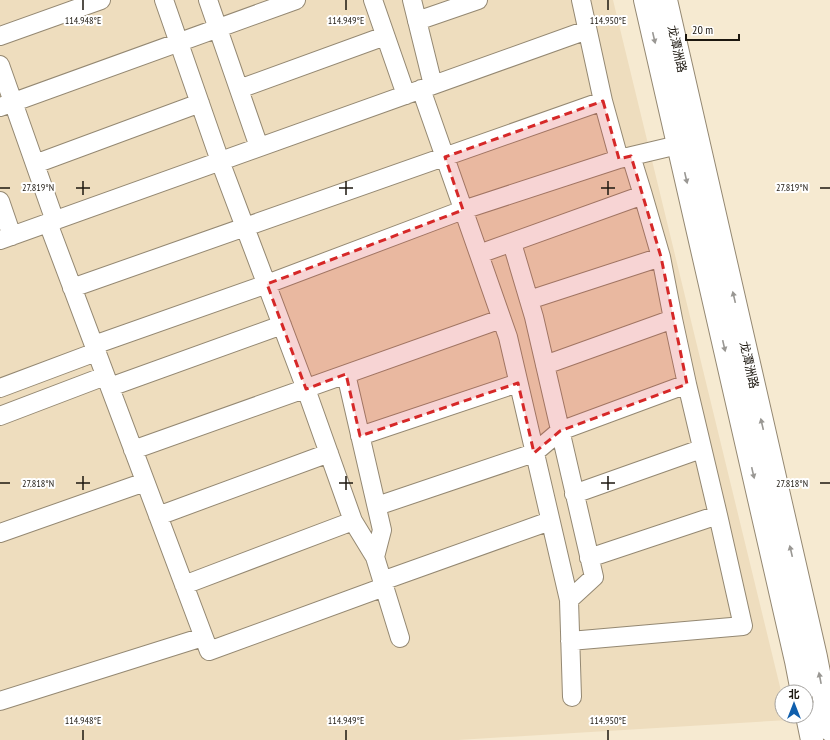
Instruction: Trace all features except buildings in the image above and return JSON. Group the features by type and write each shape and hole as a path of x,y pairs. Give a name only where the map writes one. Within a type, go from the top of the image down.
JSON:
{"main road":[{"name":"龙潭洲路","path":"645,0 800,684"},
{"name":"龙潭洲路","path":"666,0 812,642 830,730"},
{"path":"809,724 812,740"}],"street":[{"path":"0,36 101,0"},
{"path":"164,0 220,161 306,388 353,521 375,557 400,638"},
{"path":"208,0 259,148"},
{"path":"7,105 296,0"},
{"path":"373,0 385,36 420,90 508,337 569,600 572,697"},
{"path":"412,0 417,21 420,90"},
{"path":"417,21 478,0"},
{"path":"570,641 743,626 718,515 701,449 661,257 643,195 625,157 603,100 581,0"},
{"path":"0,201 6,238 587,30"},
{"path":"239,89 385,36"},
{"path":"0,65 7,105 35,164 51,222 72,288 209,651 550,521"},
{"path":"72,288 603,100"},
{"path":"35,164 200,103"},
{"path":"0,388 95,348 463,210 625,157 678,145"},
{"path":"479,254 643,195"},
{"path":"512,243 534,317 594,577 569,600"},
{"path":"529,300 661,257"},
{"path":"133,450 501,319"},
{"path":"545,365 673,319"},
{"path":"0,416 282,325"},
{"path":"346,374 382,530 375,557"},
{"path":"360,436 518,384"},
{"path":"377,506 534,453 560,431 687,384"},
{"path":"574,494 701,449"},
{"path":"158,516 329,454"},
{"path":"0,533 145,482"},
{"path":"589,558 718,515"},
{"path":"184,585 353,521"},
{"path":"0,701 203,637"}],"highlighted area":[{"path":"603,101 619,159 631,156 661,257 687,384 560,431 534,453 518,383 360,436 346,374 306,389 267,284 463,210 445,157"}],"shaded area":[{"path":"0,0 613,0 779,684 774,684 774,721 458,740 0,740"}]}
